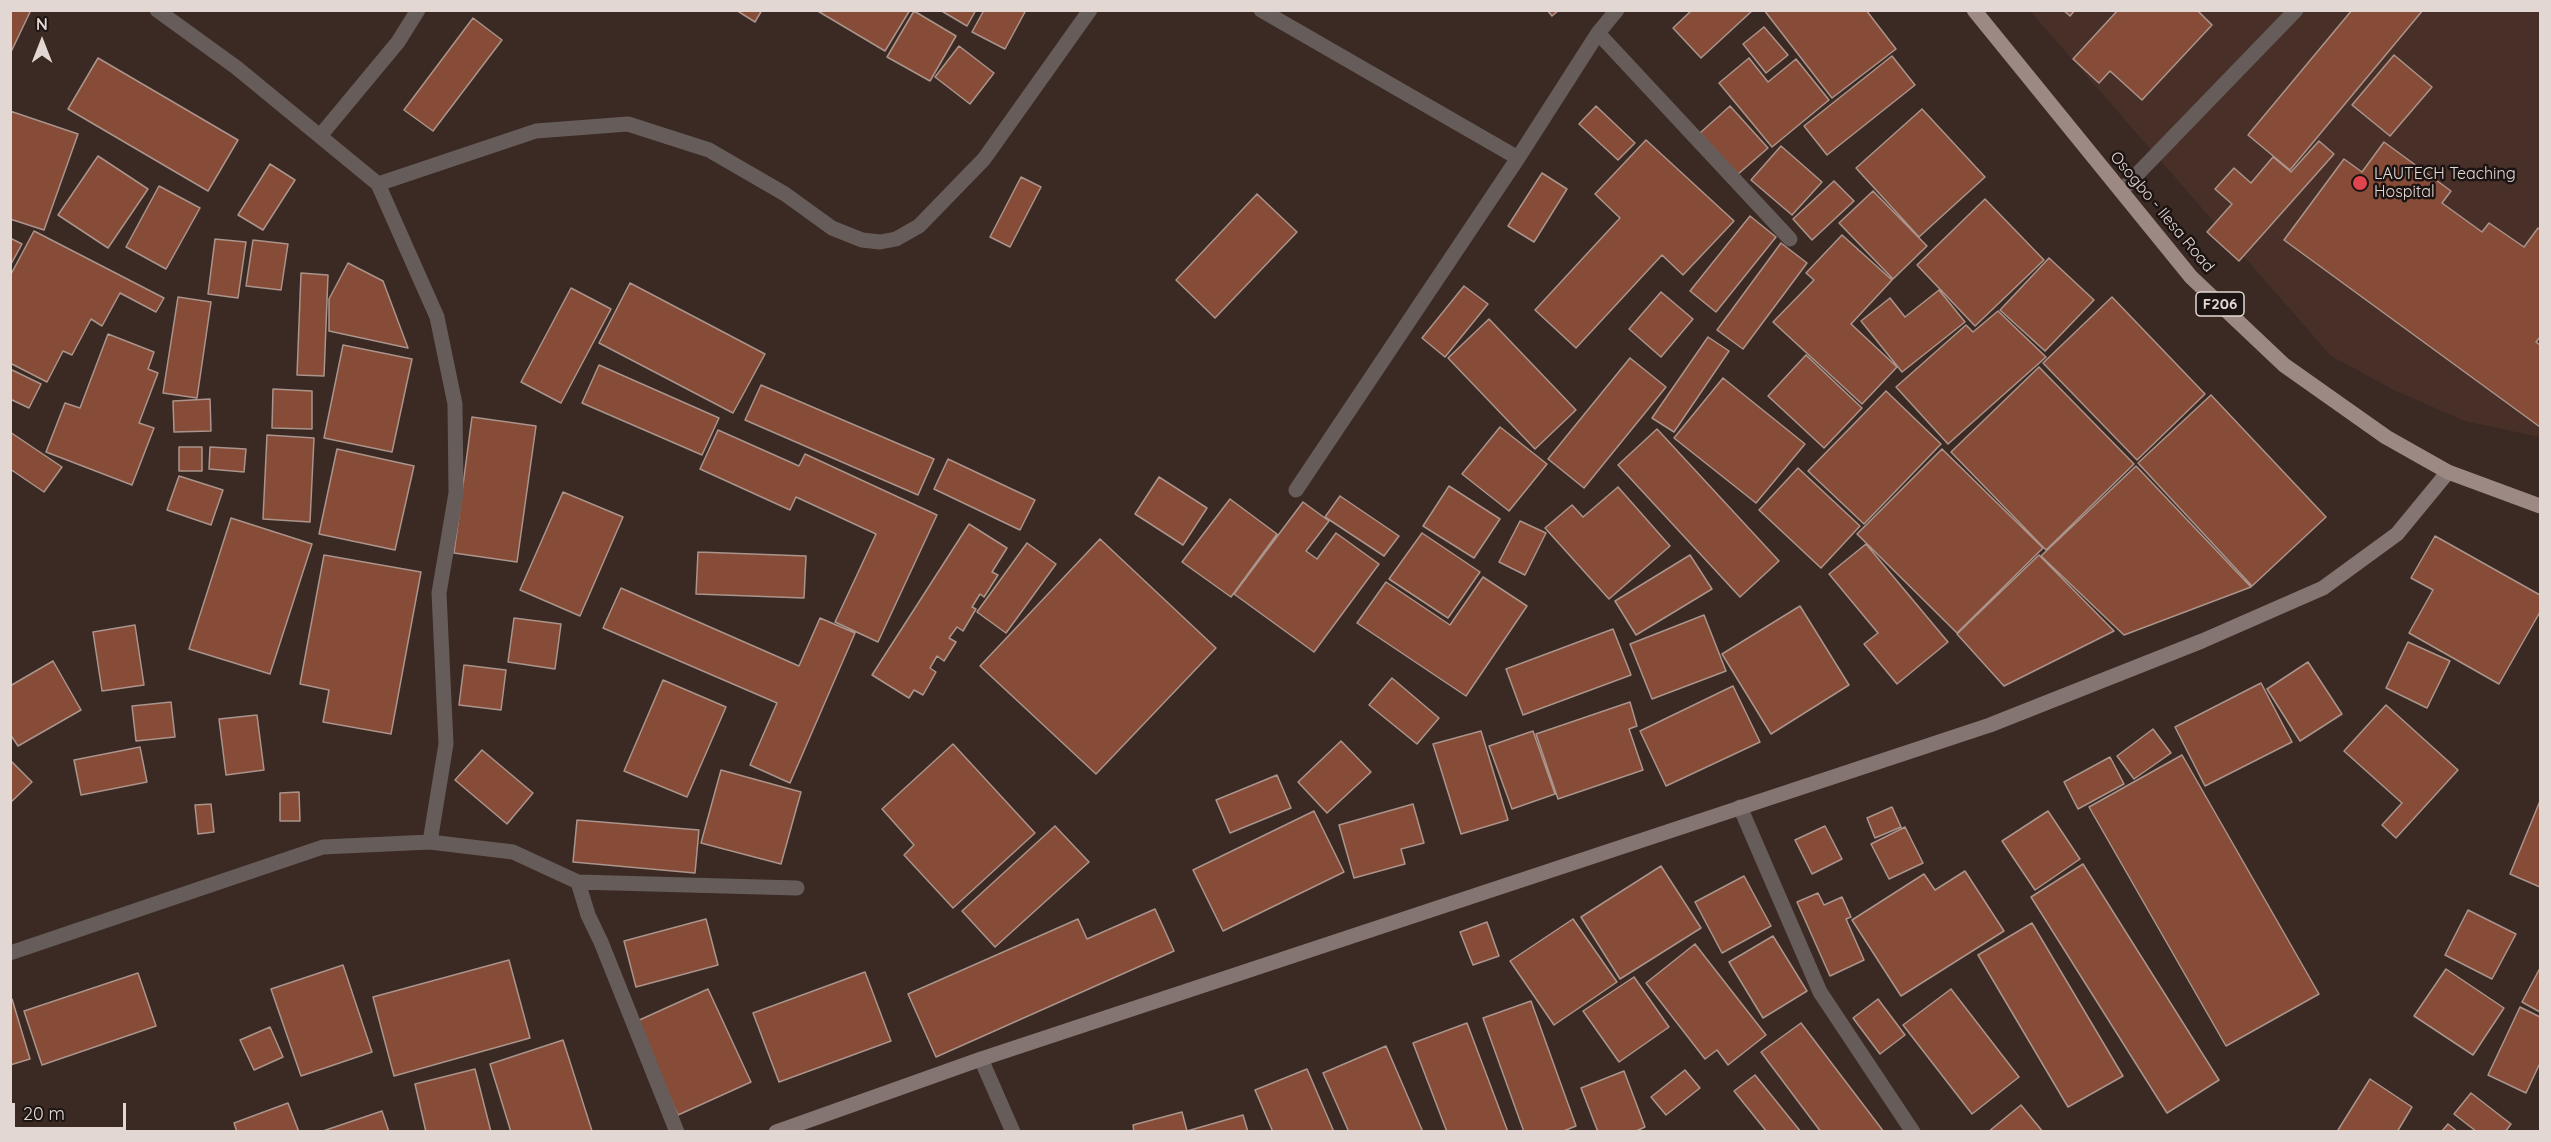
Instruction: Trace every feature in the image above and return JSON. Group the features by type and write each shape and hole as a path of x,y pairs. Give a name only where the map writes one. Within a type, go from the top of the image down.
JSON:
{"main road":[{"name":"Osogbo - Ilesa Road","path":"1974,10 2191,277 2284,365 2386,437 2448,472 2541,506"}],"street":[{"path":"157,10 237,68 378,184 437,317 455,404 456,493 439,593 446,744 430,842"},
{"path":"320,136 398,42 418,10"},
{"path":"378,184 536,131 628,124 709,150 785,194 832,228 862,240 880,242 896,239 920,226 984,159 1090,10"},
{"path":"1262,10 1518,158"},
{"path":"1296,490 1518,158 1598,33 1617,10"},
{"path":"2121,191 2296,10"},
{"path":"1598,33 1790,238"},
{"path":"776,1131 981,1059 1990,725 2202,641 2322,588 2397,534 2448,472"},
{"path":"1740,807 1820,992 1912,1131"},
{"path":"10,952 323,847 430,842 513,852 578,882 797,888"},
{"path":"578,882 588,915 677,1131"},
{"path":"981,1059 1013,1131"}],"shaded area":[{"name":"LAUTECH Teaching Hospital","path":"2030,11 2540,11 2540,437 2465,421 2394,390 2331,356"}],"building":[{"path":"10,10 31,10 10,54"},
{"path":"736,10 762,10 755,22"},
{"path":"816,10 910,10 885,51"},
{"path":"940,10 976,10 967,26"},
{"path":"984,10 1026,10 1005,49 972,32"},
{"path":"1547,10 1559,10 1552,16"},
{"path":"1692,10 1753,10 1701,58 1673,28"},
{"path":"1764,10 1866,10 1896,49 1832,98"},
{"path":"2063,10 2075,10 2070,16"},
{"path":"2118,10 2197,10 2212,25 2142,100 2110,71 2099,83 2073,59"},
{"path":"2352,10 2423,10 2290,170 2248,135"},
{"path":"914,11 956,36 930,81 887,57"},
{"path":"473,18 502,40 433,131 404,110"},
{"path":"1764,27 1788,55 1766,73 1743,44"},
{"path":"959,46 994,73 970,104 935,77"},
{"path":"2394,55 2432,87 2390,136 2352,105"},
{"path":"1892,56 1915,85 1827,155 1804,126"},
{"path":"98,58 238,140 208,191 68,109"},
{"path":"1749,58 1768,82 1796,59 1829,100 1772,147 1719,83"},
{"path":"1596,106 1635,143 1618,160 1579,124"},
{"path":"1730,106 1768,148 1737,175 1700,133"},
{"path":"1922,109 1985,177 1919,237 1856,168"},
{"path":"10,111 78,134 44,230 10,219"},
{"path":"1646,140 1734,221 1683,275 1662,255 1576,348 1535,310 1620,218 1595,194"},
{"path":"2319,141 2334,154 2239,261 2207,232 2232,204 2215,189 2234,168 2251,183 2273,157 2291,172"},
{"path":"2384,142 2451,191 2442,203 2482,232 2489,223 2524,247 2538,228 2540,230 2540,337 2536,342 2540,345 2540,427 2284,240 2344,159 2362,172"},
{"path":"1781,146 1822,182 1792,215 1751,180"},
{"path":"98,156 148,189 108,248 58,215"},
{"path":"270,164 295,180 263,230 238,215"},
{"path":"1542,173 1567,189 1534,242 1508,226"},
{"path":"1021,177 1041,187 1010,247 990,237"},
{"path":"1834,181 1854,201 1812,240 1793,219"},
{"path":"159,186 200,208 166,269 126,247"},
{"path":"1873,191 1927,246 1893,279 1839,223"},
{"path":"1257,194 1297,232 1215,318 1176,280"},
{"path":"1985,199 2044,260 1975,326 1917,265"},
{"path":"1750,216 1776,237 1716,312 1690,291"},
{"path":"34,231 164,298 156,312 120,293 102,326 91,319 72,355 63,351 47,382 10,363 10,276"},
{"path":"1842,235 1892,280 1851,324 1897,367 1862,404 1773,322 1814,280 1806,273"},
{"path":"10,238 22,244 10,266"},
{"path":"215,239 246,242 238,298 208,294"},
{"path":"253,240 288,244 281,290 246,286"},
{"path":"1781,243 1807,263 1743,349 1717,330"},
{"path":"2049,258 2094,300 2045,351 2000,310"},
{"path":"348,263 383,281 408,348 329,331 329,299"},
{"path":"301,273 328,275 324,376 297,375"},
{"path":"630,283 765,354 733,413 599,343"},
{"path":"1464,286 1488,304 1445,357 1422,338"},
{"path":"571,288 611,309 561,403 521,382"},
{"path":"1939,290 1965,322 1902,372 1861,321 1890,298 1905,317"},
{"path":"1661,292 1693,319 1661,357 1629,329"},
{"path":"178,297 211,302 197,398 163,393"},
{"path":"2112,297 2205,394 2137,460 2043,363"},
{"path":"1998,311 2046,357 1948,444 1896,387 1966,325 1973,332"},
{"path":"1489,319 1576,410 1535,449 1448,358"},
{"path":"108,334 154,352 148,369 158,373 139,423 154,428 132,485 46,452 65,403 80,408"},
{"path":"1708,337 1729,351 1674,432 1652,418"},
{"path":"343,345 412,359 392,452 324,438"},
{"path":"1806,355 1862,408 1824,448 1768,396"},
{"path":"1630,358 1666,387 1584,488 1548,459"},
{"path":"599,365 719,418 702,455 582,403"},
{"path":"2039,367 2134,464 2046,550 1951,452"},
{"path":"10,369 41,384 29,408 10,399"},
{"path":"1723,378 1805,444 1756,503 1674,438"},
{"path":"761,385 934,459 918,495 745,420"},
{"path":"273,389 312,391 312,429 272,428"},
{"path":"1886,391 1941,444 1864,524 1808,471"},
{"path":"2211,395 2326,517 2252,586 2138,463"},
{"path":"210,399 211,431 174,432 173,401"},
{"path":"472,417 536,426 517,562 454,553"},
{"path":"1500,427 1547,464 1509,511 1462,474"},
{"path":"1657,429 1779,561 1740,597 1618,465"},
{"path":"718,430 799,466 805,454 937,515 878,642 835,622 876,534 796,497 790,510 700,469"},
{"path":"10,432 62,467 44,492 10,469"},
{"path":"267,435 314,438 310,522 263,519"},
{"path":"179,447 202,447 202,471 179,471"},
{"path":"210,447 246,449 244,472 209,469"},
{"path":"337,449 414,466 395,550 319,534"},
{"path":"1942,449 2043,548 1957,633 1857,534"},
{"path":"948,459 1035,500 1020,530 934,489"},
{"path":"2136,466 2251,587 2124,635 2041,556"},
{"path":"1798,468 1860,526 1821,568 1759,510"},
{"path":"179,476 223,490 211,525 167,510"},
{"path":"1159,477 1207,508 1183,545 1135,514"},
{"path":"1449,486 1500,519 1474,558 1423,526"},
{"path":"1618,487 1670,546 1609,599 1545,528 1572,505 1583,517"},
{"path":"563,492 623,517 580,616 520,590"},
{"path":"1340,496 1399,536 1384,556 1325,517"},
{"path":"1230,499 1277,534 1231,597 1182,562"},
{"path":"1303,502 1329,521 1306,551 1317,559 1336,533 1379,564 1314,652 1234,594"},
{"path":"231,518 312,544 270,674 189,649"},
{"path":"1520,521 1546,533 1525,575 1499,562"},
{"path":"969,524 1007,548 992,572 998,575 984,597 980,594 972,607 976,609 963,631 957,627 949,638 956,642 944,661 937,656 930,668 936,672 923,695 914,690 909,698 872,675"},
{"path":"1422,533 1480,572 1448,618 1389,579"},
{"path":"2435,536 2540,595 2540,612 2499,684 2409,633 2433,590 2411,578"},
{"path":"1100,539 1216,648 1096,774 980,666"},
{"path":"1027,543 1056,564 1006,633 977,612"},
{"path":"1866,544 1948,642 1897,684 1864,644 1878,633 1829,574"},
{"path":"698,552 806,556 804,598 696,594"},
{"path":"324,555 421,572 391,734 323,722 329,690 300,684"},
{"path":"1690,555 1712,589 1636,635 1615,601"},
{"path":"2039,555 2114,631 2004,686 1957,634"},
{"path":"1483,577 1527,606 1466,696 1357,623 1386,582 1450,625"},
{"path":"621,588 799,666 820,618 855,633 790,783 750,765 777,703 603,628"},
{"path":"1800,606 1849,685 1771,734 1722,654"},
{"path":"1704,615 1726,671 1652,699 1630,644"},
{"path":"514,618 561,624 555,669 508,662"},
{"path":"135,625 144,685 102,691 93,632"},
{"path":"1613,629 1631,675 1523,715 1506,669"},
{"path":"2408,642 2450,661 2427,708 2386,688"},
{"path":"53,661 81,710 18,746 10,734 10,686"},
{"path":"2308,662 2342,714 2300,741 2267,689"},
{"path":"464,665 506,670 501,710 459,705"},
{"path":"1392,678 1439,718 1417,744 1369,705"},
{"path":"663,680 726,707 687,797 624,771"},
{"path":"2261,683 2292,742 2205,786 2175,727"},
{"path":"1733,686 1760,742 1666,786 1640,731"},
{"path":"171,702 175,737 136,741 132,706"},
{"path":"1630,702 1637,726 1629,729 1643,770 1558,799 1536,734"},
{"path":"2386,705 2458,770 2396,838 2382,825 2402,803 2344,751"},
{"path":"257,715 264,770 226,775 219,719"},
{"path":"2153,729 2171,753 2134,779 2117,756"},
{"path":"1481,731 1508,820 1461,834 1433,744"},
{"path":"1533,731 1555,794 1512,809 1489,746"},
{"path":"1341,741 1371,772 1327,813 1298,782"},
{"path":"953,744 1035,833 953,908 904,855 914,845 882,809"},
{"path":"140,747 147,782 81,795 74,760"},
{"path":"482,750 533,793 507,824 455,780"},
{"path":"2182,755 2319,994 2226,1046 2089,807"},
{"path":"2110,757 2124,784 2078,809 2064,782"},
{"path":"10,760 32,782 10,803"},
{"path":"721,770 801,792 781,864 701,843"},
{"path":"1277,775 1291,808 1230,833 1216,800"},
{"path":"299,792 300,821 280,821 280,793"},
{"path":"2540,801 2540,887 2510,874"},
{"path":"211,804 214,832 198,834 195,805"},
{"path":"1413,804 1424,843 1401,849 1405,864 1354,878 1339,825"},
{"path":"1892,807 1901,827 1875,838 1867,818"},
{"path":"1314,811 1344,872 1223,931 1193,870"},
{"path":"2048,811 2080,859 2035,890 2002,841"},
{"path":"577,820 699,830 695,873 573,862"},
{"path":"1055,826 1089,862 995,947 962,911"},
{"path":"1825,826 1842,859 1812,874 1795,840"},
{"path":"1905,827 1923,863 1889,879 1871,844"},
{"path":"2083,864 2219,1080 2167,1113 2031,897"},
{"path":"1661,866 1701,928 1620,979 1581,917"},
{"path":"1965,871 2004,931 1901,996 1852,920 1924,874 1935,890"},
{"path":"1744,876 1771,926 1722,953 1695,902"},
{"path":"1818,893 1824,905 1842,897 1851,917 1846,919 1864,960 1830,976 1797,902"},
{"path":"1155,909 1174,951 936,1057 908,994 1078,919 1087,939"},
{"path":"2468,910 2516,934 2492,979 2445,955"},
{"path":"706,919 718,965 636,987 624,941"},
{"path":"1573,919 1617,982 1554,1025 1510,961"},
{"path":"1487,922 1499,956 1473,965 1460,932"},
{"path":"2032,923 2123,1076 2068,1107 1978,955"},
{"path":"1773,936 1807,991 1763,1018 1729,962"},
{"path":"1695,944 1766,1035 1728,1065 1717,1050 1705,1059 1646,983"},
{"path":"509,960 530,1038 394,1076 373,997"},
{"path":"343,965 372,1052 301,1076 271,989"},
{"path":"2540,968 2540,1012 2522,1002"},
{"path":"2446,969 2504,1008 2473,1055 2414,1016"},
{"path":"865,972 891,1041 779,1082 753,1013"},
{"path":"138,973 156,1026 42,1065 24,1011"},
{"path":"1634,977 1669,1027 1619,1062 1583,1011"},
{"path":"708,989 751,1082 678,1115 635,1022"},
{"path":"1951,989 2019,1077 1972,1114 1903,1025"},
{"path":"10,999 12,999 30,1059 10,1065"},
{"path":"1878,999 1905,1035 1880,1054 1853,1018"},
{"path":"1531,1001 1576,1126 1561,1132 1524,1132 1483,1018"},
{"path":"2520,1007 2540,1017 2540,1063 2526,1093 2488,1075"},
{"path":"1467,1023 1508,1132 1447,1132 1413,1043"},
{"path":"1801,1023 1884,1132 1821,1132 1761,1052"},
{"path":"270,1027 283,1057 254,1070 240,1040"},
{"path":"563,1040 592,1131 511,1132 490,1064"},
{"path":"1386,1046 1423,1132 1349,1132 1323,1073"},
{"path":"475,1069 491,1132 426,1132 415,1084"},
{"path":"1307,1069 1334,1132 1273,1132 1255,1090"},
{"path":"1685,1070 1700,1088 1666,1115 1651,1097"},
{"path":"1624,1071 1645,1127 1634,1132 1598,1132 1581,1088"},
{"path":"1755,1075 1801,1132 1767,1132 1734,1091"},
{"path":"2370,1079 2412,1107 2397,1132 2340,1132 2338,1130"},
{"path":"2471,1093 2511,1124 2505,1132 2477,1132 2454,1114"},
{"path":"288,1103 299,1132 237,1132 234,1123"},
{"path":"2021,1105 2043,1132 1988,1132"},
{"path":"382,1111 389,1132 320,1132"},
{"path":"1182,1112 1187,1131 1243,1115 1248,1132 1134,1132 1133,1125"},
{"path":"2448,1124 2458,1132 2441,1132"}],"place":[{"name":"LAUTECH Teaching Hospital","path":"2360,183"}]}
